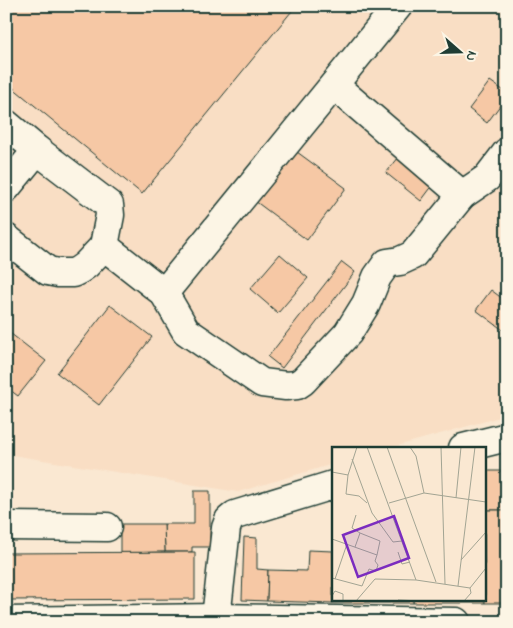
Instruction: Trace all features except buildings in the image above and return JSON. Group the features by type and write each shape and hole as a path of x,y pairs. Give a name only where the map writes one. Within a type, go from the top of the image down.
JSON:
{"street":[{"path":"164,293 334,85 391,9"},
{"path":"334,85 462,195"},
{"path":"6,124 109,205 110,215 104,246 86,265 72,272 58,273 48,271 6,238"},
{"path":"6,188 37,150"},
{"path":"104,246 164,293 186,332 262,383 286,386 296,385 303,381 348,332 366,304 377,277 387,263 400,261 414,255 462,195 487,178 507,152"},
{"path":"467,447 507,436"},
{"path":"216,618 226,528 229,520 235,515 332,485"},
{"path":"6,526 107,527"},
{"path":"6,620 216,618 456,622"}],"shaded area":[{"path":"6,6 507,6 507,415 394,447 332,447 332,464 238,492 6,454"}]}
